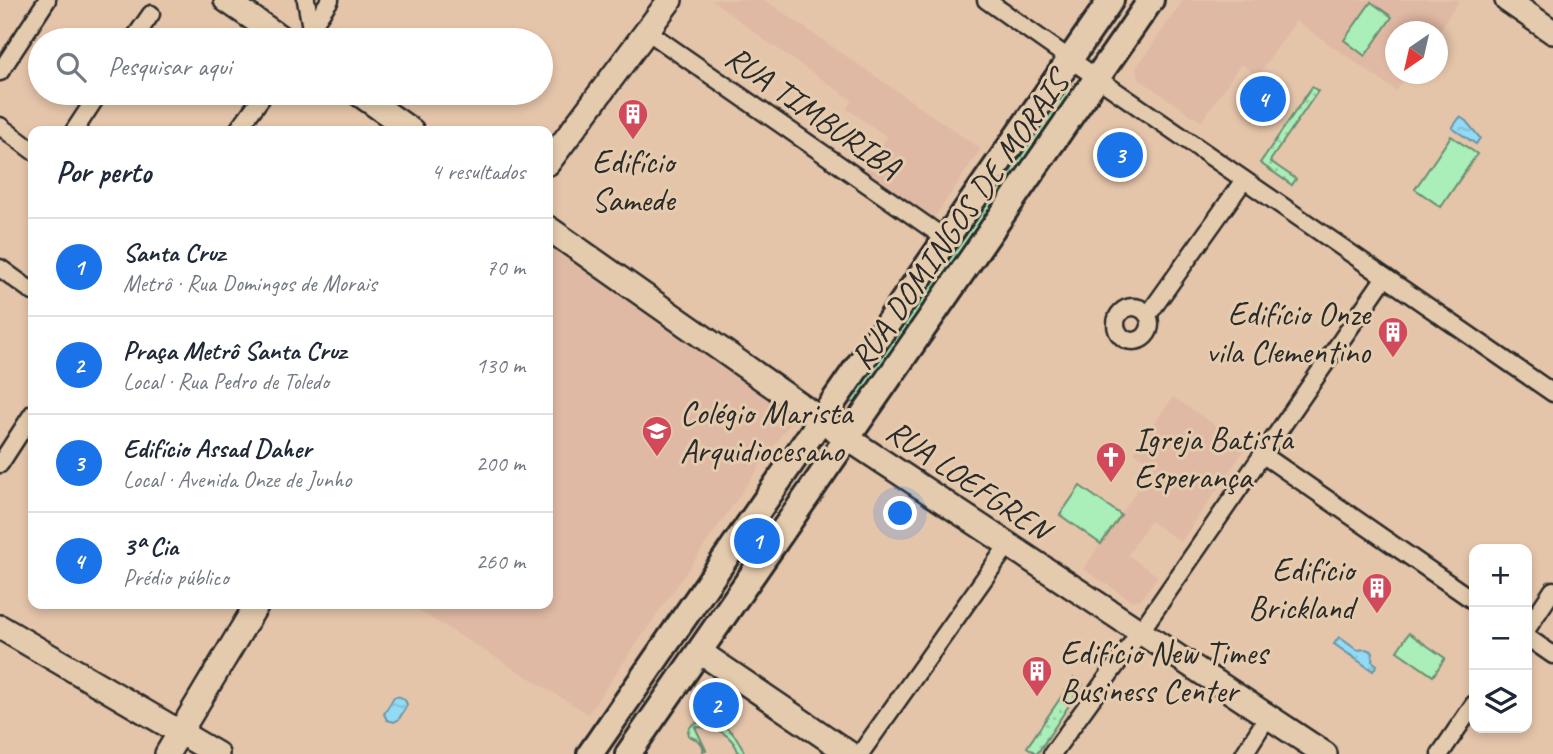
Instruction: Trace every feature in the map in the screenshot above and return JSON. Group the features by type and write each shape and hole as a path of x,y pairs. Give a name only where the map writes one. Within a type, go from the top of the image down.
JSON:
{"main road":[{"name":"RUA DOMINGOS DE MORAIS","path":"590,754 1111,0"},
{"name":"RUA DOMINGOS DE MORAIS","path":"628,754 1151,0"}],"street":[{"path":"29,28 47,0"},
{"path":"226,0 267,28"},
{"path":"306,0 306,28"},
{"path":"310,28 330,0"},
{"path":"553,156 670,0"},
{"path":"986,0 1553,393"},
{"path":"1507,0 1553,32"},
{"path":"141,28 151,14"},
{"path":"0,72 28,29"},
{"name":"RUA TIMBURIBA","path":"648,31 946,239"},
{"path":"77,126 91,105"},
{"path":"241,126 256,105"},
{"path":"375,105 405,126"},
{"path":"0,126 28,147"},
{"path":"1148,315 1244,180"},
{"name":"RUA LOEFGREN","path":"553,232 847,438 1325,754"},
{"path":"0,268 28,288"},
{"path":"1052,754 1140,632 1385,277"},
{"path":"0,464 28,421"},
{"path":"1262,454 1469,598"},
{"path":"860,754 1008,545"},
{"path":"1532,622 1553,590"},
{"path":"166,754 254,609"},
{"path":"0,627 217,754"},
{"path":"1532,640 1553,654"},
{"path":"700,652 850,754"},
{"path":"1440,754 1469,711"},
{"path":"1244,754 1268,716"}],"shaded area":[{"path":"712,0 765,0 981,149 934,218 931,219 864,172 887,137 847,109 852,100"},
{"path":"1183,0 1460,0 1446,21 1385,21 1385,83 1296,21 1258,76 1241,64 1201,122 1139,79 1136,68"},
{"path":"1386,84 1401,84 1396,91"},
{"name":"Colégio Marista Arquidiocesano","path":"553,249 791,415 792,420 588,714 416,609 553,609"},
{"path":"1173,397 1247,446 1181,542 1150,521 1128,555 1158,576 1141,599 1132,601 1083,569 1154,466 1134,452"}],"green space":[{"path":"1371,2 1392,17 1385,21 1385,27 1365,56 1344,40"},
{"path":"1312,87 1318,91 1270,161 1296,179 1292,185 1260,163"},
{"path":"1068,88 1072,91 855,404 851,401"},
{"path":"1451,136 1477,154 1441,207 1415,189"},
{"path":"1080,486 1121,515 1101,544 1060,515"},
{"path":"1409,633 1445,658 1433,676 1397,651"},
{"path":"1074,678 1083,684 1037,754 1027,747"},
{"path":"696,723 714,723 727,728 737,738 745,754 739,754 728,736 710,728 695,727 706,750 703,751 701,744 689,736 688,730"}],"water":[{"path":"1460,117 1480,138 1476,144 1452,128"},
{"path":"1339,637 1357,650 1366,649 1373,653 1372,661 1377,665 1373,671 1334,644"},
{"path":"394,697 402,698 407,705 399,719 394,722 387,720 384,714"}],"place":[{"name":"3ª Cia","path":"1263,99"},
{"name":"Edifício Samede","path":"633,141"},
{"name":"Edifício Assad Daher","path":"1120,155"},
{"name":"Edifício Onze vila Clementino","path":"1393,359"},
{"name":"Colégio Marista Arquidiocesano","path":"657,458"},
{"name":"Igreja Batista Esperança","path":"1111,484"},
{"name":"Santa Cruz","path":"757,541"},
{"name":"Edifício Brickland","path":"1377,615"},
{"name":"Edifício New Times Business Center","path":"1037,698"},
{"name":"Praça Metrô Santa Cruz","path":"716,705"}]}
